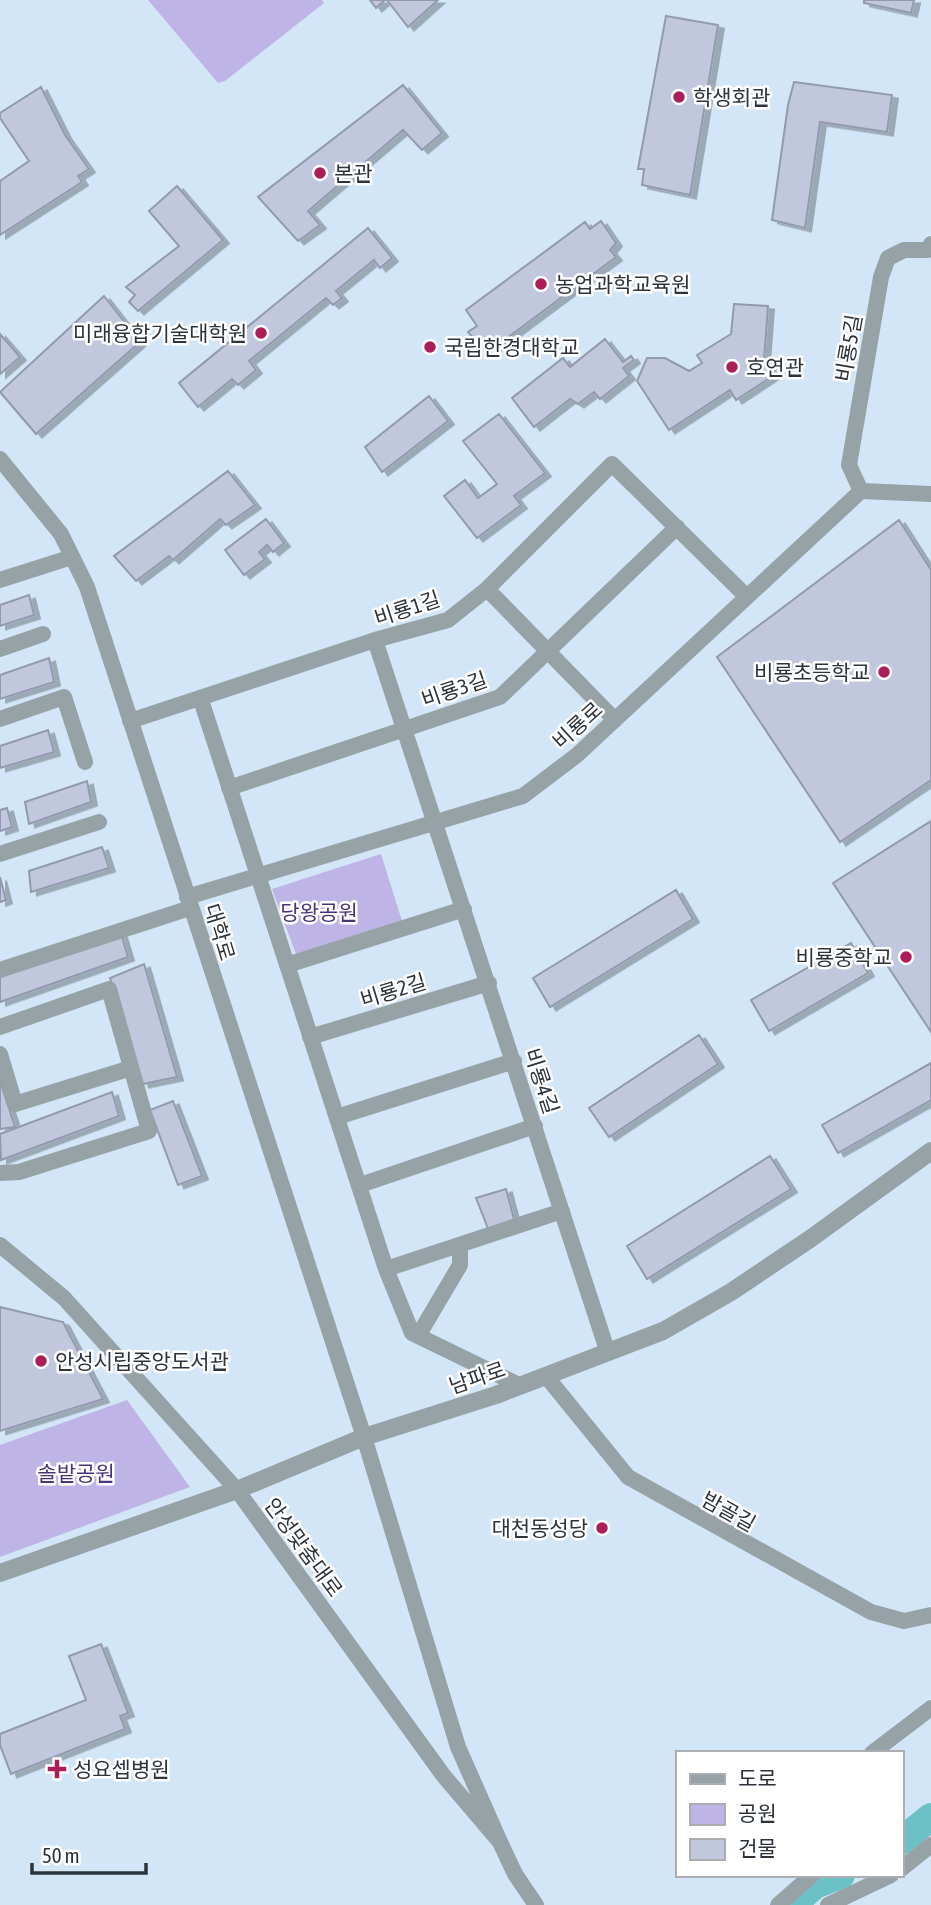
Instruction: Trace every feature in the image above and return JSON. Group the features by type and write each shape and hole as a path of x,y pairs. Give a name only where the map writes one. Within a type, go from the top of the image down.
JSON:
{"street":[{"name":"비룡5길","path":"861,491 849,465 881,277 888,258 904,250 928,250 931,244"},
{"name":"대학로","path":"0,459 61,534 87,587 364,1437 458,1747 500,1842"},
{"name":"비룡1길","path":"130,721 201,700 375,640 448,620 487,589 612,464 747,597"},
{"path":"861,491 931,494"},
{"name":"비룡로","path":"0,970 259,876 523,796 577,755 861,491"},
{"name":"비룡3길","path":"229,788 500,697 551,651 677,527"},
{"path":"0,580 72,557"},
{"path":"487,589 551,651 615,720"},
{"path":"0,649 43,634"},
{"name":"비룡4길","path":"375,640 437,822 608,1353"},
{"path":"0,719 64,697 85,762"},
{"path":"201,700 386,1269 412,1333 521,1386"},
{"path":"0,854 99,822"},
{"path":"287,965 464,909"},
{"name":"비룡2길","path":"310,1037 489,983"},
{"path":"0,1027 109,989 149,1131 19,1172 0,1173"},
{"path":"0,1054 15,1104 131,1068"},
{"path":"337,1117 514,1061"},
{"path":"360,1185 535,1126"},
{"name":"남파로","path":"0,1573 237,1490 364,1437 521,1386 663,1331 731,1292 931,1151"},
{"path":"386,1269 562,1212"},
{"name":"안성맞춤대로","path":"0,1245 64,1298 237,1490 443,1775 500,1842 515,1874 536,1905"},
{"path":"418,1336 460,1265 460,1245"},
{"name":"밤골길","path":"546,1376 628,1477 872,1612 904,1621 931,1615"},
{"path":"875,1751 931,1708"},
{"path":"903,1867 931,1845"},
{"path":"778,1905 810,1877"},
{"path":"828,1905 888,1877"}],"green space":[{"path":"148,0 322,0 324,3 225,81 218,83"},
{"name":"당왕공원","path":"381,854 402,921 297,957 272,889"},
{"name":"솔밭공원","path":"127,1400 190,1487 0,1557 0,1445"}],"building":[{"path":"370,0 385,0 376,8"},
{"path":"387,0 438,0 408,27"},
{"path":"864,0 914,0 911,13 864,3"},
{"name":"학생회관","path":"666,16 718,25 690,195 642,185 644,169 638,169"},
{"path":"794,82 892,95 887,132 820,122 805,228 772,220 788,105"},
{"name":"본관","path":"403,85 442,133 422,150 403,130 308,211 320,225 298,241 258,197"},
{"path":"41,87 65,135 89,169 78,176 82,182 0,235 0,181 29,161 0,118 0,113"},
{"path":"177,186 223,240 138,311 129,302 135,295 126,287 179,246 149,211"},
{"name":"농업과학교육원","path":"601,221 616,243 610,250 616,257 495,347 490,339 480,346 468,332 477,326 466,310 585,222 590,229"},
{"name":"미래융합기술대학원","path":"368,228 392,258 380,268 374,260 336,291 342,298 333,305 326,298 249,361 256,370 238,385 232,379 198,407 179,383"},
{"path":"104,296 140,342 36,434 0,392"},
{"name":"호연관","path":"734,304 768,306 764,359 774,375 736,400 730,390 669,430 637,381 647,358 665,358 689,371 702,363 697,355 731,334"},
{"path":"0,334 20,357 0,374"},
{"path":"605,339 623,362 631,356 634,360 623,368 629,376 600,399 594,392 578,404 570,399 534,427 512,398 563,358 570,367"},
{"path":"429,396 448,421 382,472 365,447"},
{"path":"499,414 545,473 514,496 521,505 477,538 444,496 465,480 478,498 497,484 463,441"},
{"path":"228,471 255,505 226,525 220,519 173,560 169,556 136,581 114,556"},
{"path":"266,519 284,543 273,552 267,545 259,552 265,559 244,575 225,550"},
{"name":"비룡초등학교","path":"899,520 931,570 931,780 840,842 717,657"},
{"path":"29,595 34,615 0,626 0,605"},
{"path":"49,658 54,682 0,699 0,675"},
{"path":"48,730 54,752 0,768 0,746"},
{"path":"87,781 91,802 29,824 25,802"},
{"path":"7,808 12,827 0,831 0,810"},
{"name":"비룡중학교","path":"931,821 931,1032 833,883"},
{"path":"102,847 109,868 31,892 29,871"},
{"path":"0,877 6,900 0,902"},
{"path":"676,890 693,919 550,1007 533,978"},
{"path":"121,934 128,957 0,1002 0,976"},
{"path":"851,943 868,973 769,1031 751,1000"},
{"path":"144,964 177,1077 143,1084 110,978"},
{"path":"699,1035 718,1064 609,1137 589,1108"},
{"path":"931,1063 931,1100 838,1153 822,1125"},
{"path":"0,1081 15,1127 0,1129"},
{"path":"112,1092 119,1116 1,1160 0,1134"},
{"path":"173,1101 202,1176 178,1185 150,1110"},
{"path":"770,1156 791,1189 647,1279 627,1246"},
{"path":"506,1189 515,1223 489,1231 476,1198"},
{"name":"안성시립중앙도서관","path":"0,1307 63,1322 103,1399 0,1431"},
{"path":"101,1644 128,1713 120,1716 125,1729 11,1774 0,1745 0,1734 86,1700 69,1656"}],"waterway":[{"path":"903,1839 931,1817"},
{"path":"792,1905 815,1885 836,1877"}],"place":[{"name":"학생회관","path":"679,97"},
{"name":"본관","path":"320,173"},
{"name":"농업과학교육원","path":"541,284"},
{"name":"미래융합기술대학원","path":"261,333"},
{"name":"국립한경대학교","path":"430,347"},
{"name":"호연관","path":"732,367"},
{"name":"비룡초등학교","path":"884,672"},
{"name":"비룡중학교","path":"906,957"},
{"name":"안성시립중앙도서관","path":"41,1361"},
{"name":"대천동성당","path":"602,1528"},
{"name":"성요셉병원","path":"57,1769"}]}
